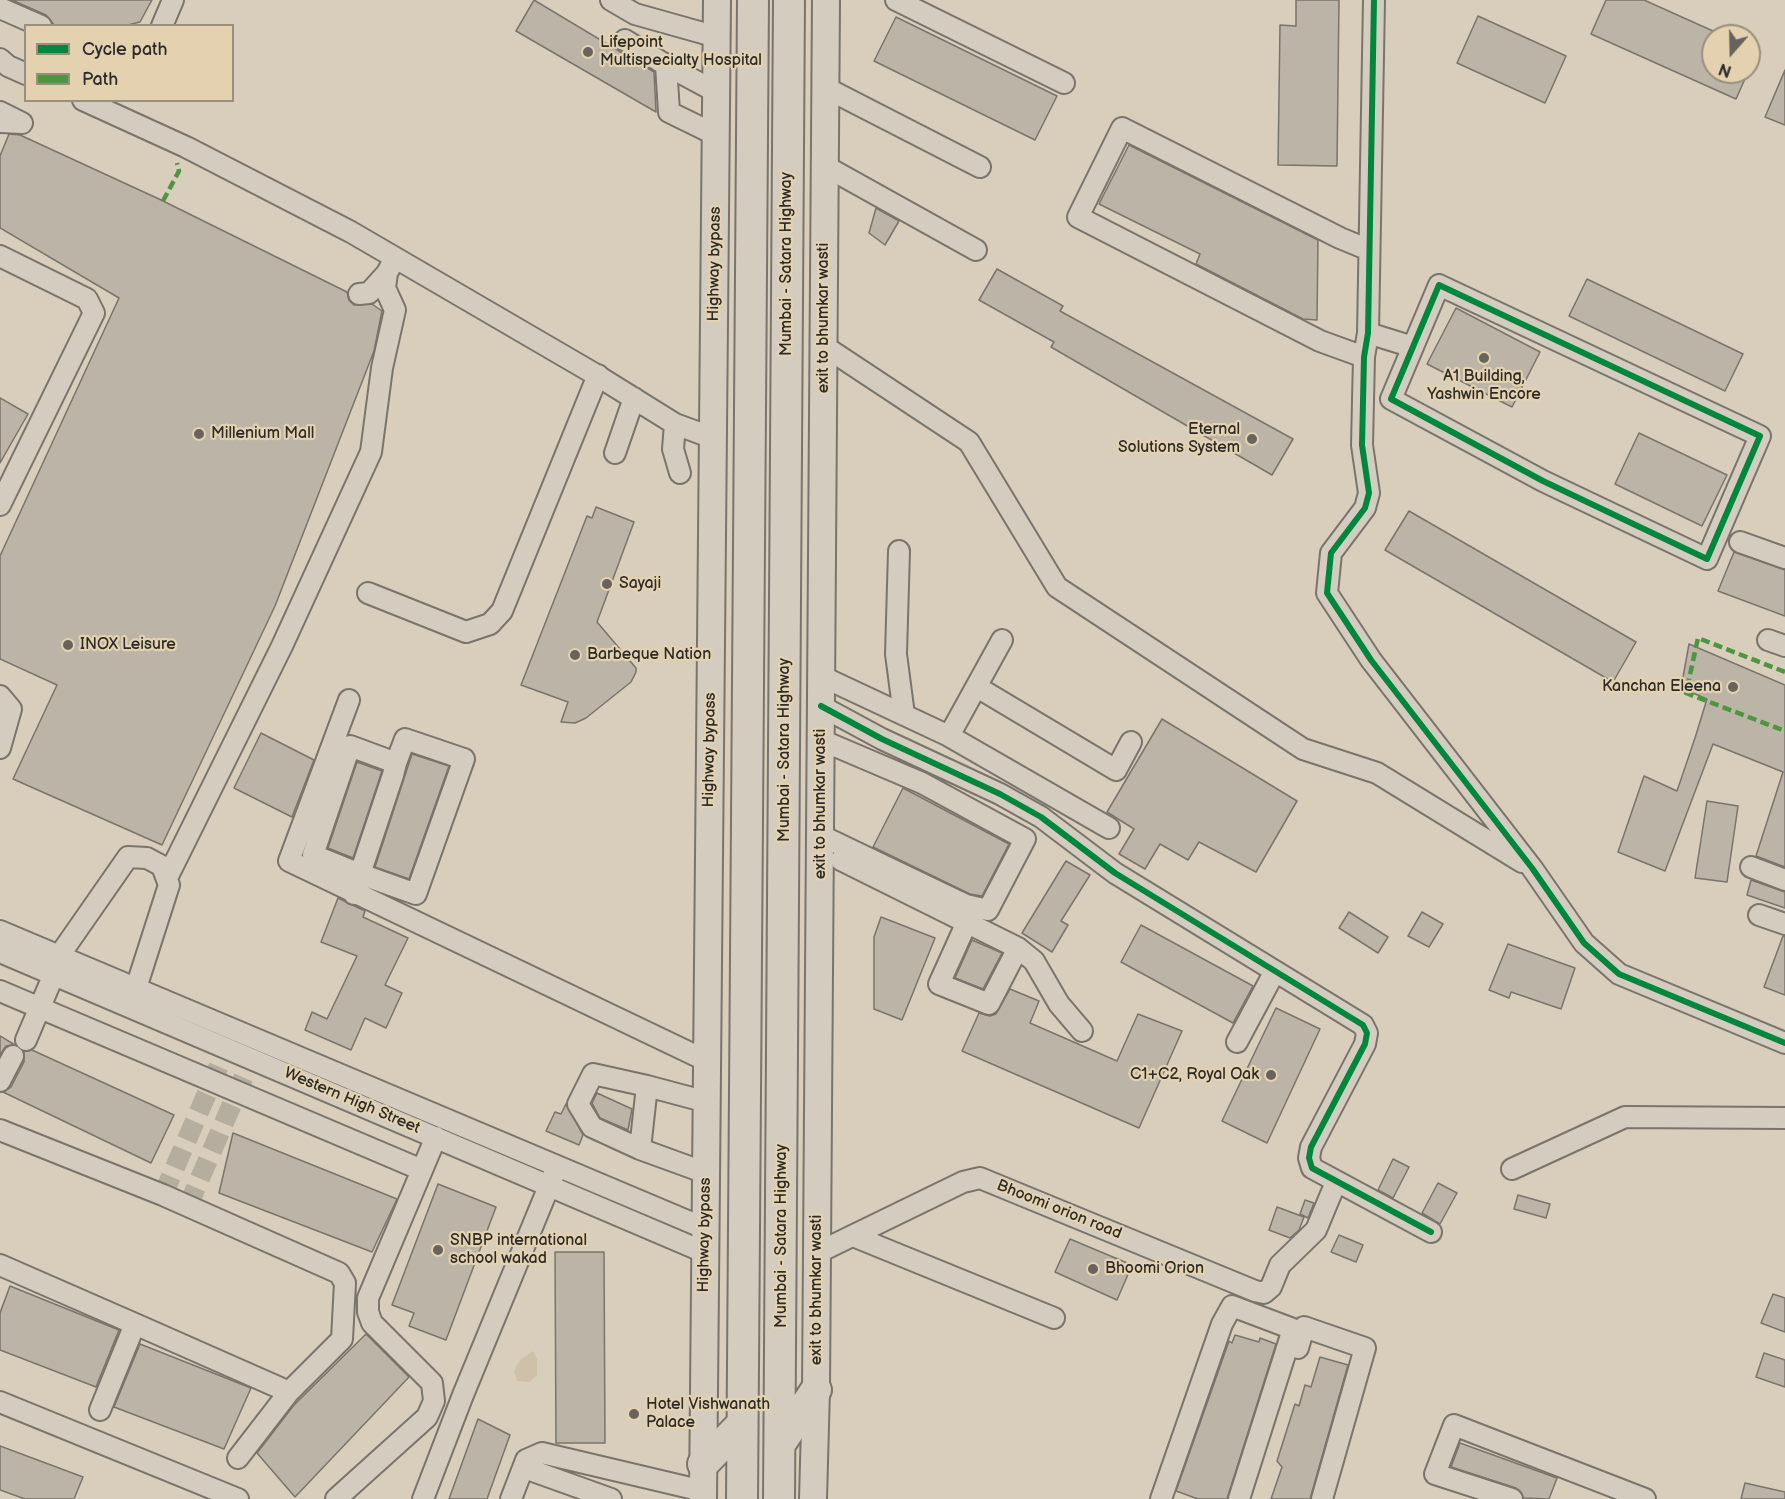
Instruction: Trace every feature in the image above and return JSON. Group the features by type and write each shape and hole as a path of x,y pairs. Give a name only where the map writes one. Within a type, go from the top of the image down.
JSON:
{"highway":[{"path":"742,1499 753,0"},
{"name":"Mumbai - Satara Highway","path":"779,1499 789,0"},
{"path":"780,1444 816,1390"},
{"path":"703,1485 742,1424"}],"main road":[{"name":"Highway bypass","path":"703,1485 717,0"},
{"name":"exit to bhumkar wasti","path":"813,1499 816,1390 826,0"}],"street":[{"path":"163,24 173,0"},
{"path":"611,0 635,14 717,37"},
{"path":"896,0 1064,83"},
{"path":"1374,0 1368,333 1364,357 1362,445 1369,493 1365,508 1331,553 1327,593 1371,660 1532,868 1584,943 1619,975 1785,1043"},
{"path":"0,8 36,24"},
{"path":"625,40 716,92"},
{"path":"666,65 669,112 716,135"},
{"path":"826,88 980,167"},
{"path":"88,102 186,147 391,265 598,375 675,424 713,438"},
{"path":"0,112 22,123 0,122"},
{"path":"1364,357 1320,341 1078,217 1122,128 1340,238 1369,250"},
{"path":"825,166 976,250"},
{"path":"0,256 87,299 94,313 0,505"},
{"path":"359,294 369,293 391,265"},
{"path":"168,876 282,646 371,452 382,368 395,310 385,288 391,265"},
{"path":"1439,285 1760,436 1707,559 1543,481 1391,399 1413,346 1439,285"},
{"path":"1368,333 1413,346"},
{"path":"824,346 969,442 1057,587 1303,749 1377,773 1532,868"},
{"path":"368,593 466,632 490,624 502,611 598,375"},
{"path":"615,453 634,398"},
{"path":"675,424 673,449 680,473"},
{"path":"1740,542 1785,558"},
{"path":"899,551 896,654 904,715"},
{"path":"949,736 1002,640"},
{"path":"821,676 949,736 1109,828"},
{"path":"977,687 1116,770 1131,742"},
{"path":"0,696 10,709 0,748"},
{"path":"349,700 289,861 707,1061"},
{"path":"821,706 882,739 1000,794 1041,817 1115,873 1363,1025 1367,1033 1365,1044 1311,1147 1309,1158 1312,1168 1431,1232"},
{"path":"354,894 360,874 396,763 405,739 464,759 416,894 360,874 313,855 350,746 396,763"},
{"path":"820,842 966,905 988,910 1025,839 922,783 821,740"},
{"path":"820,842 1018,948 1034,961 1059,1004 1082,1031"},
{"path":"26,1040 56,965 128,857 147,858 162,866 168,876 169,885 136,988"},
{"path":"1751,867 1785,880"},
{"path":"1759,915 1785,924"},
{"path":"967,922 939,984 989,1004 1018,948"},
{"name":"Western High Street","path":"0,931 56,965 245,1045 557,1166 704,1240"},
{"name":"Western High Street","path":"0,952 56,965"},
{"path":"1237,1042 1275,971"},
{"name":"Western High Street","path":"90,979 136,988 245,1045 436,1137 549,1185 704,1240"},
{"path":"0,991 422,1170"},
{"path":"0,1081 13,1056"},
{"path":"706,1173 640,1149 592,1127 578,1104 593,1074 707,1102"},
{"path":"640,1149 647,1086"},
{"path":"1512,1169 1625,1117 1785,1118"},
{"path":"0,1130 164,1196 339,1273 345,1283 342,1339 290,1392 238,1458"},
{"path":"336,1499 427,1417 434,1401 432,1383 372,1323 368,1312 368,1298 436,1137"},
{"path":"423,1499 462,1395 557,1166"},
{"name":"Bhoomi orion road","path":"817,1253 963,1182 980,1178 1264,1293 1272,1287 1280,1265 1316,1230 1336,1182"},
{"path":"853,1236 1054,1318"},
{"path":"0,1265 290,1392"},
{"path":"1161,1499 1222,1324 1232,1306 1293,1329 1239,1499"},
{"path":"100,1410 135,1324"},
{"path":"1252,1499 1304,1327 1365,1348 1322,1499"},
{"path":"0,1402 238,1499"},
{"path":"1512,1499 1435,1474 1454,1425 1597,1491 1645,1499"},
{"path":"511,1499 526,1460 542,1453 703,1485"},
{"path":"533,1472 611,1499"}],"shaded area":[{"path":"533,1351 537,1359 537,1375 530,1382 517,1381 514,1371 520,1360"}],"building":[{"path":"12,0 152,0 140,22 132,24 53,24 46,15"},
{"name":"Lifepoint Multispecialty Hospital","path":"534,0 654,72 656,112 516,31"},
{"path":"1296,0 1339,0 1337,166 1278,165 1280,25 1296,26"},
{"path":"1606,0 1644,0 1701,26 1701,83 1591,34"},
{"path":"1478,16 1566,56 1545,103 1457,63"},
{"path":"896,17 1057,96 1035,140 874,61"},
{"path":"1785,70 1785,125 1765,117"},
{"path":"1703,84 1743,84 1736,99"},
{"name":"Millenium Mall","path":"9,134 20,135 159,199 347,292 349,300 354,305 372,304 382,311 374,351 275,606 162,845 13,779 57,685 0,659 0,556 119,298 0,228 0,156"},
{"path":"1129,145 1318,240 1317,320 1303,319 1196,264 1200,254 1099,204"},
{"path":"876,208 899,221 885,245 869,233"},
{"path":"997,269 1063,306 1060,311 1293,439 1272,475 1051,347 1054,342 979,300"},
{"path":"1587,279 1743,354 1725,391 1569,316"},
{"name":"A1 Building, Yashwin Encore","path":"1456,308 1540,352 1512,407 1427,364"},
{"path":"0,398 28,414 0,463"},
{"path":"1639,433 1727,475 1702,526 1615,484"},
{"path":"596,507 634,522 597,622 636,668 636,672 631,682 586,718 575,723 561,722 568,702 521,685 587,516 592,518"},
{"path":"1409,511 1636,642 1613,682 1385,550"},
{"path":"1734,552 1785,570 1785,616 1718,591"},
{"path":"1689,644 1785,685 1785,867 1756,856 1783,772 1713,744 1665,871 1618,852 1644,776 1677,791 1707,699 1681,688"},
{"path":"1162,719 1297,801 1256,872 1199,842 1188,860 1160,844 1145,869 1119,854 1134,829 1107,812"},
{"path":"261,733 314,760 292,817 234,788"},
{"path":"412,754 449,766 409,879 375,867"},
{"path":"357,762 382,771 353,858 328,848"},
{"path":"903,788 1009,844 982,896 970,894 873,847"},
{"path":"1707,801 1738,806 1727,882 1695,878"},
{"path":"1066,861 1090,875 1061,921 1068,925 1052,952 1022,933"},
{"path":"1751,880 1785,892 1785,908 1747,895"},
{"path":"338,898 365,911 363,917 408,938 385,985 402,993 386,1028 365,1018 351,1050 305,1030 312,1012 327,1019 357,956 321,942"},
{"path":"1349,912 1388,937 1378,953 1339,928"},
{"path":"1422,912 1443,924 1429,947 1408,936"},
{"path":"881,917 935,938 902,1020 874,1009 874,937"},
{"path":"1141,925 1253,986 1233,1023 1121,962"},
{"path":"1783,936 1785,936 1785,995 1764,987"},
{"path":"972,940 1002,953 983,989 955,978"},
{"path":"1508,944 1575,968 1561,1009 1511,992 1509,998 1489,990"},
{"path":"1010,989 1039,1001 1030,1023 1117,1061 1138,1014 1182,1031 1139,1128 962,1051 979,1013 990,1016 996,1014"},
{"name":"C1+C2, Royal Oak","path":"1276,1008 1320,1029 1267,1143 1222,1121"},
{"path":"0,1036 15,1045 6,1046 0,1055"},
{"path":"32,1050 174,1115 151,1163 3,1092 11,1087 24,1062 24,1051"},
{"path":"597,1093 632,1109 628,1130 600,1118 592,1103"},
{"path":"566,1104 583,1135 579,1145 546,1131 555,1112 561,1114"},
{"path":"233,1133 397,1199 372,1252 219,1193"},
{"path":"1393,1159 1409,1167 1393,1198 1378,1190"},
{"path":"1438,1183 1457,1193 1440,1224 1422,1213"},
{"path":"438,1184 496,1207 446,1340 409,1326 414,1313 392,1305"},
{"path":"1518,1195 1550,1204 1546,1218 1514,1209"},
{"path":"1305,1200 1314,1203 1308,1218 1300,1214"},
{"path":"1277,1207 1304,1217 1299,1230 1290,1238 1269,1230"},
{"path":"1339,1235 1363,1245 1356,1262 1331,1252"},
{"name":"Bhoomi Orion","path":"1070,1239 1132,1265 1117,1300 1055,1272"},
{"path":"555,1252 604,1252 605,1443 556,1443"},
{"path":"10,1286 119,1330 96,1387 0,1350 0,1313"},
{"path":"1773,1294 1785,1298 1785,1332 1761,1323"},
{"path":"366,1334 409,1377 295,1497 257,1453 294,1405"},
{"path":"1235,1335 1259,1342 1260,1338 1276,1344 1227,1499 1198,1499 1176,1491 1229,1341 1232,1343"},
{"path":"140,1344 251,1388 224,1449 114,1407"},
{"path":"1764,1353 1785,1360 1785,1387 1756,1377"},
{"path":"1320,1357 1348,1365 1310,1499 1271,1499 1282,1467 1277,1461 1295,1404 1299,1406 1305,1385 1311,1387"},
{"path":"478,1419 510,1435 487,1499 449,1499"},
{"path":"1460,1443 1557,1478 1549,1499 1524,1498 1516,1488 1451,1467"},
{"path":"0,1446 83,1477 74,1499 25,1499 0,1490"},
{"path":"1745,1483 1785,1492 1785,1499 1741,1499"}],"tunnel":[{"path":"163,1195 227,1047"},
{"path":"188,1206 252,1058"}],"marked path":[{"path":"163,201 179,171 177,163"},
{"path":"1785,672 1698,638 1686,693 1785,731"}],"cycle path":[{"path":"1374,0 1368,333 1364,357 1362,445 1369,493 1365,508 1331,553 1327,593 1371,660 1532,868 1584,943 1619,974 1785,1043"},
{"path":"1439,285 1760,436 1707,559 1543,481 1391,399 1439,285"},
{"path":"821,706 882,739 1000,794 1041,817 1115,873 1363,1025 1367,1033 1365,1044 1311,1147 1309,1158 1312,1168 1431,1232"}],"place":[{"name":"Lifepoint Multispecialty Hospital","path":"588,52"},
{"name":"A1 Building, Yashwin Encore","path":"1484,358"},
{"name":"Millenium Mall","path":"199,434"},
{"name":"Eternal Solutions System","path":"1252,439"},
{"name":"Sayaji","path":"607,584"},
{"name":"INOX Leisure","path":"68,645"},
{"name":"Barbeque Nation","path":"575,655"},
{"name":"Kanchan Eleena","path":"1733,687"},
{"name":"C1+C2, Royal Oak","path":"1271,1075"},
{"name":"SNBP international school wakad","path":"438,1250"},
{"name":"Bhoomi Orion","path":"1093,1269"},
{"name":"Hotel Vishwanath Palace","path":"634,1414"}]}
